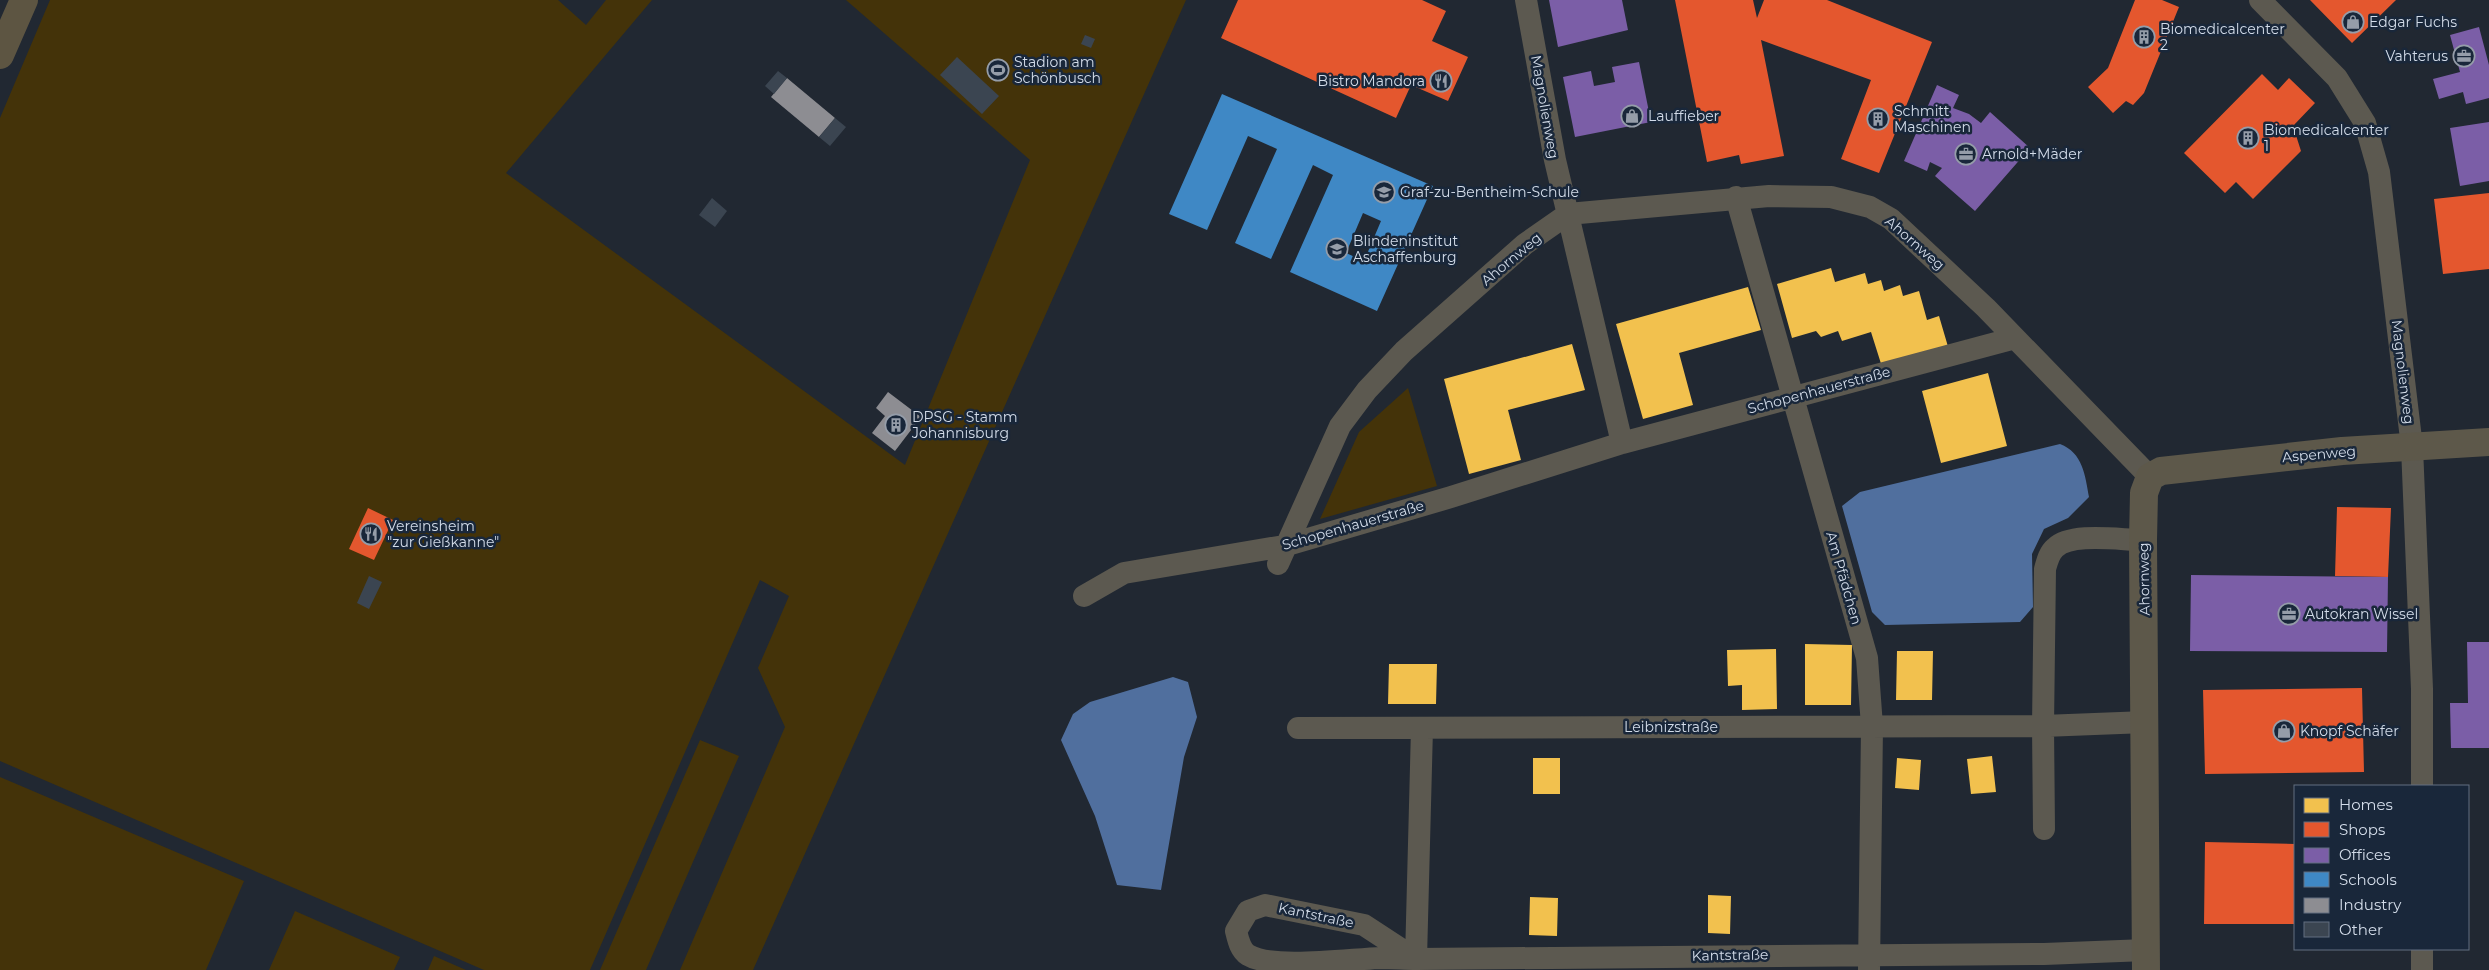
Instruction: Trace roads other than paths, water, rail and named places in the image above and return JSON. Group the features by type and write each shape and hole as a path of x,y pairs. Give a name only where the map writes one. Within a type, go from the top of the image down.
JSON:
{"main road":[{"path":"0,55 24,0"}],"street":[{"name":"Magnolienweg","path":"1526,0 1554,160 1568,214"},
{"name":"Magnolienweg","path":"2260,0 2337,78 2365,123 2379,172 2412,447 2422,689 2422,785"},
{"name":"Ahornweg","path":"1281,555 1340,426 1367,390 1404,351 1525,244 1568,214 1736,198 1831,198 1870,207 1891,219 2015,338 2150,477 2144,493 2143,540 2146,722 2146,960"},
{"name":"Am Pfädchen","path":"1736,198 1867,658 1872,726 1869,962"},
{"path":"1568,214 1622,443"},
{"name":"Schopenhauerstraße","path":"1084,596 1124,573 1281,555 1451,497 1622,443 2015,338"},
{"name":"Aspenweg","path":"2150,477 2161,471 2326,452 2489,442"},
{"path":"2044,828 2045,569 2048,560 2055,548 2071,539 2143,540"},
{"name":"Leibnizstraße","path":"1298,728 2043,726 2146,722"},
{"path":"1416,959 1422,728"},
{"name":"Kantstraße","path":"1416,959 1364,925 1265,905 1248,911 1236,931 1239,943 1246,954 1262,962 1313,963 1381,958 1416,959 1869,962 2146,960"},
{"path":"2422,950 2422,970"}],"water":[{"path":"2060,444 2074,453 2082,466 2089,497 2068,518 2044,529 2032,554 2033,607 2020,622 1885,625 1872,612 1842,506 1860,492"},
{"path":"1173,677 1188,682 1197,717 1184,757 1161,890 1117,885 1095,816 1061,740 1073,714 1090,702"}],"place":[{"name":"Edgar Fuchs","path":"2353,22"},
{"name":"Biomedicalcenter 2","path":"2144,37"},
{"name":"Vahterus","path":"2464,56"},
{"name":"Stadion am Schönbusch","path":"998,70"},
{"name":"Bistro Mandora","path":"1441,81"},
{"name":"Lauffieber","path":"1632,116"},
{"name":"Schmitt Maschinen","path":"1878,119"},
{"name":"Biomedicalcenter 1","path":"2248,138"},
{"name":"Arnold+Mäder","path":"1966,154"},
{"name":"Graf-zu-Bentheim-Schule","path":"1384,192"},
{"name":"Blindeninstitut Aschaffenburg","path":"1337,249"},
{"name":"DPSG - Stamm Johannisburg","path":"896,425"},
{"name":"Vereinsheim \"zur Gießkanne\"","path":"371,534"},
{"name":"Autokran Wissel","path":"2289,614"},
{"name":"Knopf Schäfer","path":"2284,731"}]}
